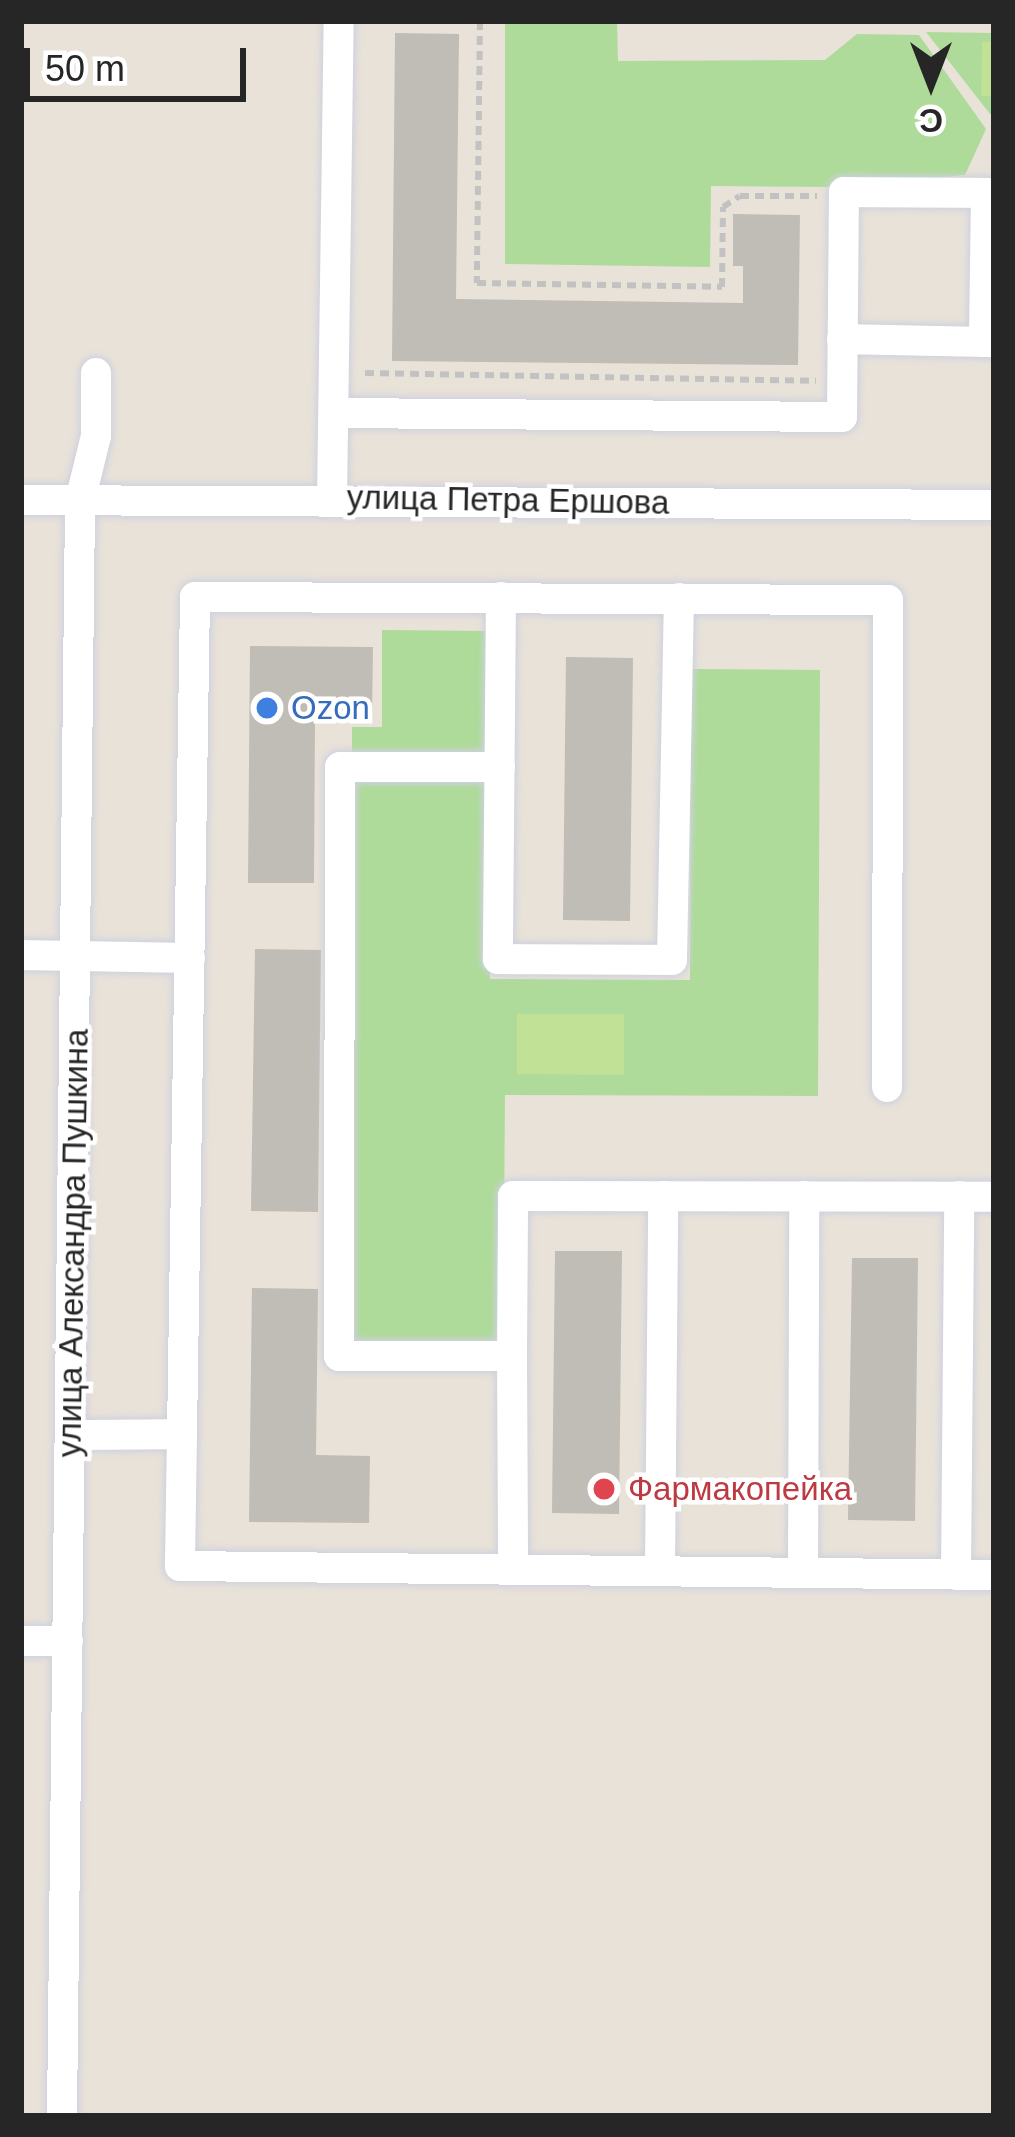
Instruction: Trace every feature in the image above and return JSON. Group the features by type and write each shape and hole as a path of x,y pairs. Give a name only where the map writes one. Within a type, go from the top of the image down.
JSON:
{"street":[{"path":"332,499 339,21"},
{"path":"334,413 842,417 842,339 844,192 986,193 989,342 842,339"},
{"name":"улица Александра Пушкина","path":"62,2116 80,501 96,436 96,373"},
{"name":"улица Петра Ершова","path":"21,500 994,505"},
{"path":"887,1087 888,600 195,597 180,1567 994,1575"},
{"path":"501,597 498,959 672,960 679,598"},
{"path":"500,766 340,766 339,1356 512,1356"},
{"path":"21,955 190,958"},
{"path":"513,1569 513,1196 994,1197"},
{"path":"659,1571 663,1196"},
{"path":"803,1573 805,1196"},
{"path":"956,1575 959,1196"},
{"path":"71,1435 182,1434"},
{"path":"21,1641 68,1641"}],"path":[{"path":"480,21 477,284 722,287 723,207 740,196 830,196"},
{"path":"365,353 365,376 830,381"}],"green space":[{"path":"505,21 617,21 618,61 825,60 857,34 919,35 986,129 965,175 836,187 711,186 710,267 505,264"},
{"path":"926,32 994,33 994,114 990,114"},
{"path":"982,42 994,42 994,96 981,96"},
{"path":"382,630 490,631 490,979 690,980 691,669 820,670 818,1096 505,1095 503,1345 350,1344 352,727 382,727"},
{"path":"517,1014 624,1014 624,1075 517,1074"}],"building":[{"path":"395,33 459,34 456,299 743,303 743,266 733,266 733,214 800,215 798,365 392,361"},
{"path":"250,646 373,647 372,717 315,717 314,883 248,883"},
{"path":"566,657 633,658 630,921 563,920"},
{"path":"255,949 321,950 318,1212 251,1211"},
{"path":"555,1251 622,1251 619,1514 552,1513"},
{"path":"852,1258 918,1258 915,1521 848,1520"},
{"path":"252,1288 318,1289 316,1455 370,1456 369,1523 249,1522"}],"place":[{"name":"Ozon","path":"267,708"},
{"name":"Фармакопейка","path":"604,1489"}]}
